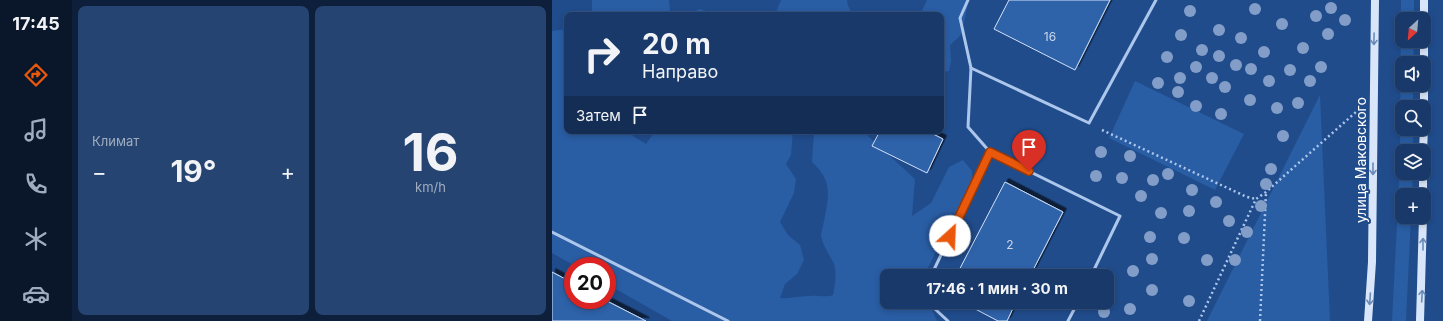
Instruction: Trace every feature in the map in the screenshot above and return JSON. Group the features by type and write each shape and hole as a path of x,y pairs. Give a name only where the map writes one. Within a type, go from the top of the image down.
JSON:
{"main road":[{"name":"улица Маковского","path":"1368,321 1372,262 1375,0"},
{"path":"1424,0 1424,12"},
{"path":"1420,321 1423,224"}],"lane":[{"path":"968,0 960,18 971,68 968,127 990,152 1120,216 1094,269"},
{"path":"971,68 1089,123 1156,0"},
{"path":"934,269 990,152"},
{"path":"552,232 728,321"},
{"path":"935,309 948,321"},
{"path":"1068,321 1074,309"}],"path":[{"path":"1199,321 1256,199 1266,192 1358,110"},
{"path":"1089,123 1227,188 1247,197 1256,199"},
{"path":"1260,321 1266,192"}],"shaded area":[{"path":"592,0 669,0 670,12 592,12"},
{"path":"781,0 847,0 851,12 776,12"},
{"path":"927,0 969,0 961,35 950,45 951,61 949,71 944,72 944,12 921,12"},
{"path":"1401,0 1414,0 1414,12 1401,12"},
{"path":"700,9 710,12 692,12"},
{"path":"564,29 564,134 632,134 646,144 653,134 793,134 791,155 786,164 796,179 794,193 780,222 788,235 800,245 804,260 797,274 785,284 780,298 833,295 835,268 823,244 821,236 827,204 828,189 819,169 812,162 814,134 869,134 868,136 915,179 912,216 931,203 949,167 963,160 972,171 972,202 950,227 928,269 880,269 880,309 932,309 937,321 672,321 616,289 616,257 564,257 564,260 552,253 552,31"},
{"path":"1401,48 1414,48 1413,56 1401,56"},
{"path":"1135,81 1244,134 1215,190 1109,138"},
{"path":"1400,92 1413,92 1413,100 1400,100"},
{"path":"1320,95 1330,321 1207,321"},
{"path":"1400,136 1413,136 1413,144 1400,144"},
{"path":"1399,180 1413,180 1412,188 1399,188"},
{"path":"1397,224 1411,224 1406,321 1392,321"}],"building":[{"path":"1009,0 1110,0 1075,70 994,29"},
{"path":"878,134 933,134 943,139 927,173 872,146"},
{"path":"1005,182 1063,212 1034,269 960,269"},
{"path":"552,272 564,278 564,309 616,309 616,306 646,321 552,321"},
{"path":"975,309 1013,309 1007,321 998,321"}],"route":[{"path":"950,236 990,152 1029,171"}]}
